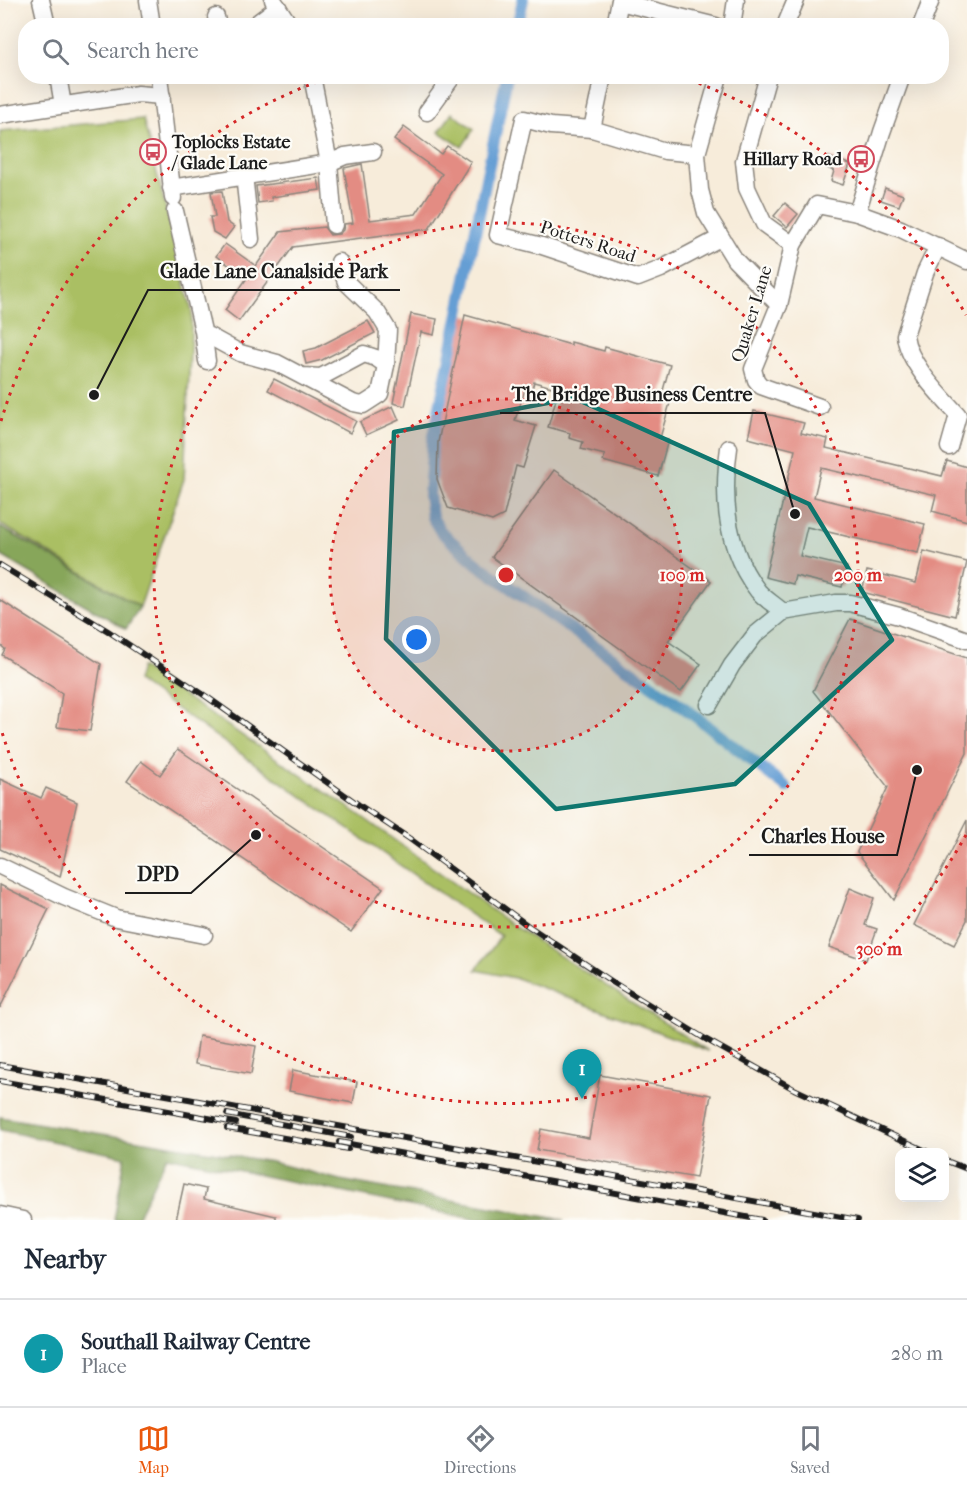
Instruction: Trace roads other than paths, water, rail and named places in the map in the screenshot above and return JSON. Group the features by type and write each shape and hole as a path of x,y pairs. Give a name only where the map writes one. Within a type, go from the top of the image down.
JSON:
{"street":[{"path":"41,0 45,18"},
{"path":"148,0 151,18"},
{"path":"733,18 736,0"},
{"path":"788,18 796,0"},
{"path":"924,18 931,0"},
{"path":"617,18 620,1 685,18"},
{"path":"261,18 276,4 285,18"},
{"path":"59,84 63,105"},
{"path":"160,84 173,200 204,336 207,361"},
{"path":"314,84 329,163 334,225"},
{"path":"427,112 445,84"},
{"path":"601,84 592,129 665,151 697,154"},
{"path":"717,84 697,154 700,190 706,213 735,260 779,305"},
{"path":"766,84 744,161 747,188 764,224 791,253"},
{"path":"899,84 857,213 901,229 967,261"},
{"path":"0,115 138,94 162,96"},
{"name":"Potters Road","path":"592,129 551,126 524,118 502,236 542,246 638,278 661,269 720,238"},
{"path":"173,200 244,175 329,163 345,156 373,152"},
{"path":"244,175 251,239"},
{"name":"Quaker Lane","path":"820,407 761,386 753,375 756,359 779,305 791,253 816,205 857,213"},
{"path":"938,246 925,273 905,335 906,345 921,370 958,415 949,447"},
{"path":"204,336 209,336 240,353 277,363 353,403 363,405 380,394 386,365 388,330 378,312 345,282 339,262"},
{"path":"303,376 321,377 381,346 388,336"},
{"path":"364,354 386,365"},
{"path":"729,448 726,505 732,543 759,592 783,612"},
{"path":"712,701 732,665 755,635 783,612 836,603 850,603 899,616 967,640"},
{"path":"0,866 72,901 117,918 204,935"},
{"path":"0,1215 23,1220"}],"waterway":[{"path":"519,18 523,0"},
{"path":"505,84 433,441 429,495 432,517 441,532 477,564 682,706 786,787"}],"railway":[{"path":"0,565 108,631 207,697 410,839 527,925 614,983 707,1040 794,1089 919,1148"},
{"path":"0,1065 858,1220"},
{"path":"0,1081 236,1123"},
{"path":"227,1114 351,1137"},
{"path":"227,1128 348,1149"},
{"path":"339,1142 762,1220"},
{"path":"949,1162 967,1169"}],"place":[{"name":"Toplocks Estate / Glade Lane","path":"153,152"},
{"name":"Hillary Road","path":"861,159"},
{"name":"Glade Lane Canalside Park","path":"94,395"},
{"name":"The Bridge Business Centre","path":"795,514"},
{"name":"Charles House","path":"917,770"},
{"name":"DPD","path":"256,835"},
{"name":"Southall Railway Centre","path":"582,1099"}]}
